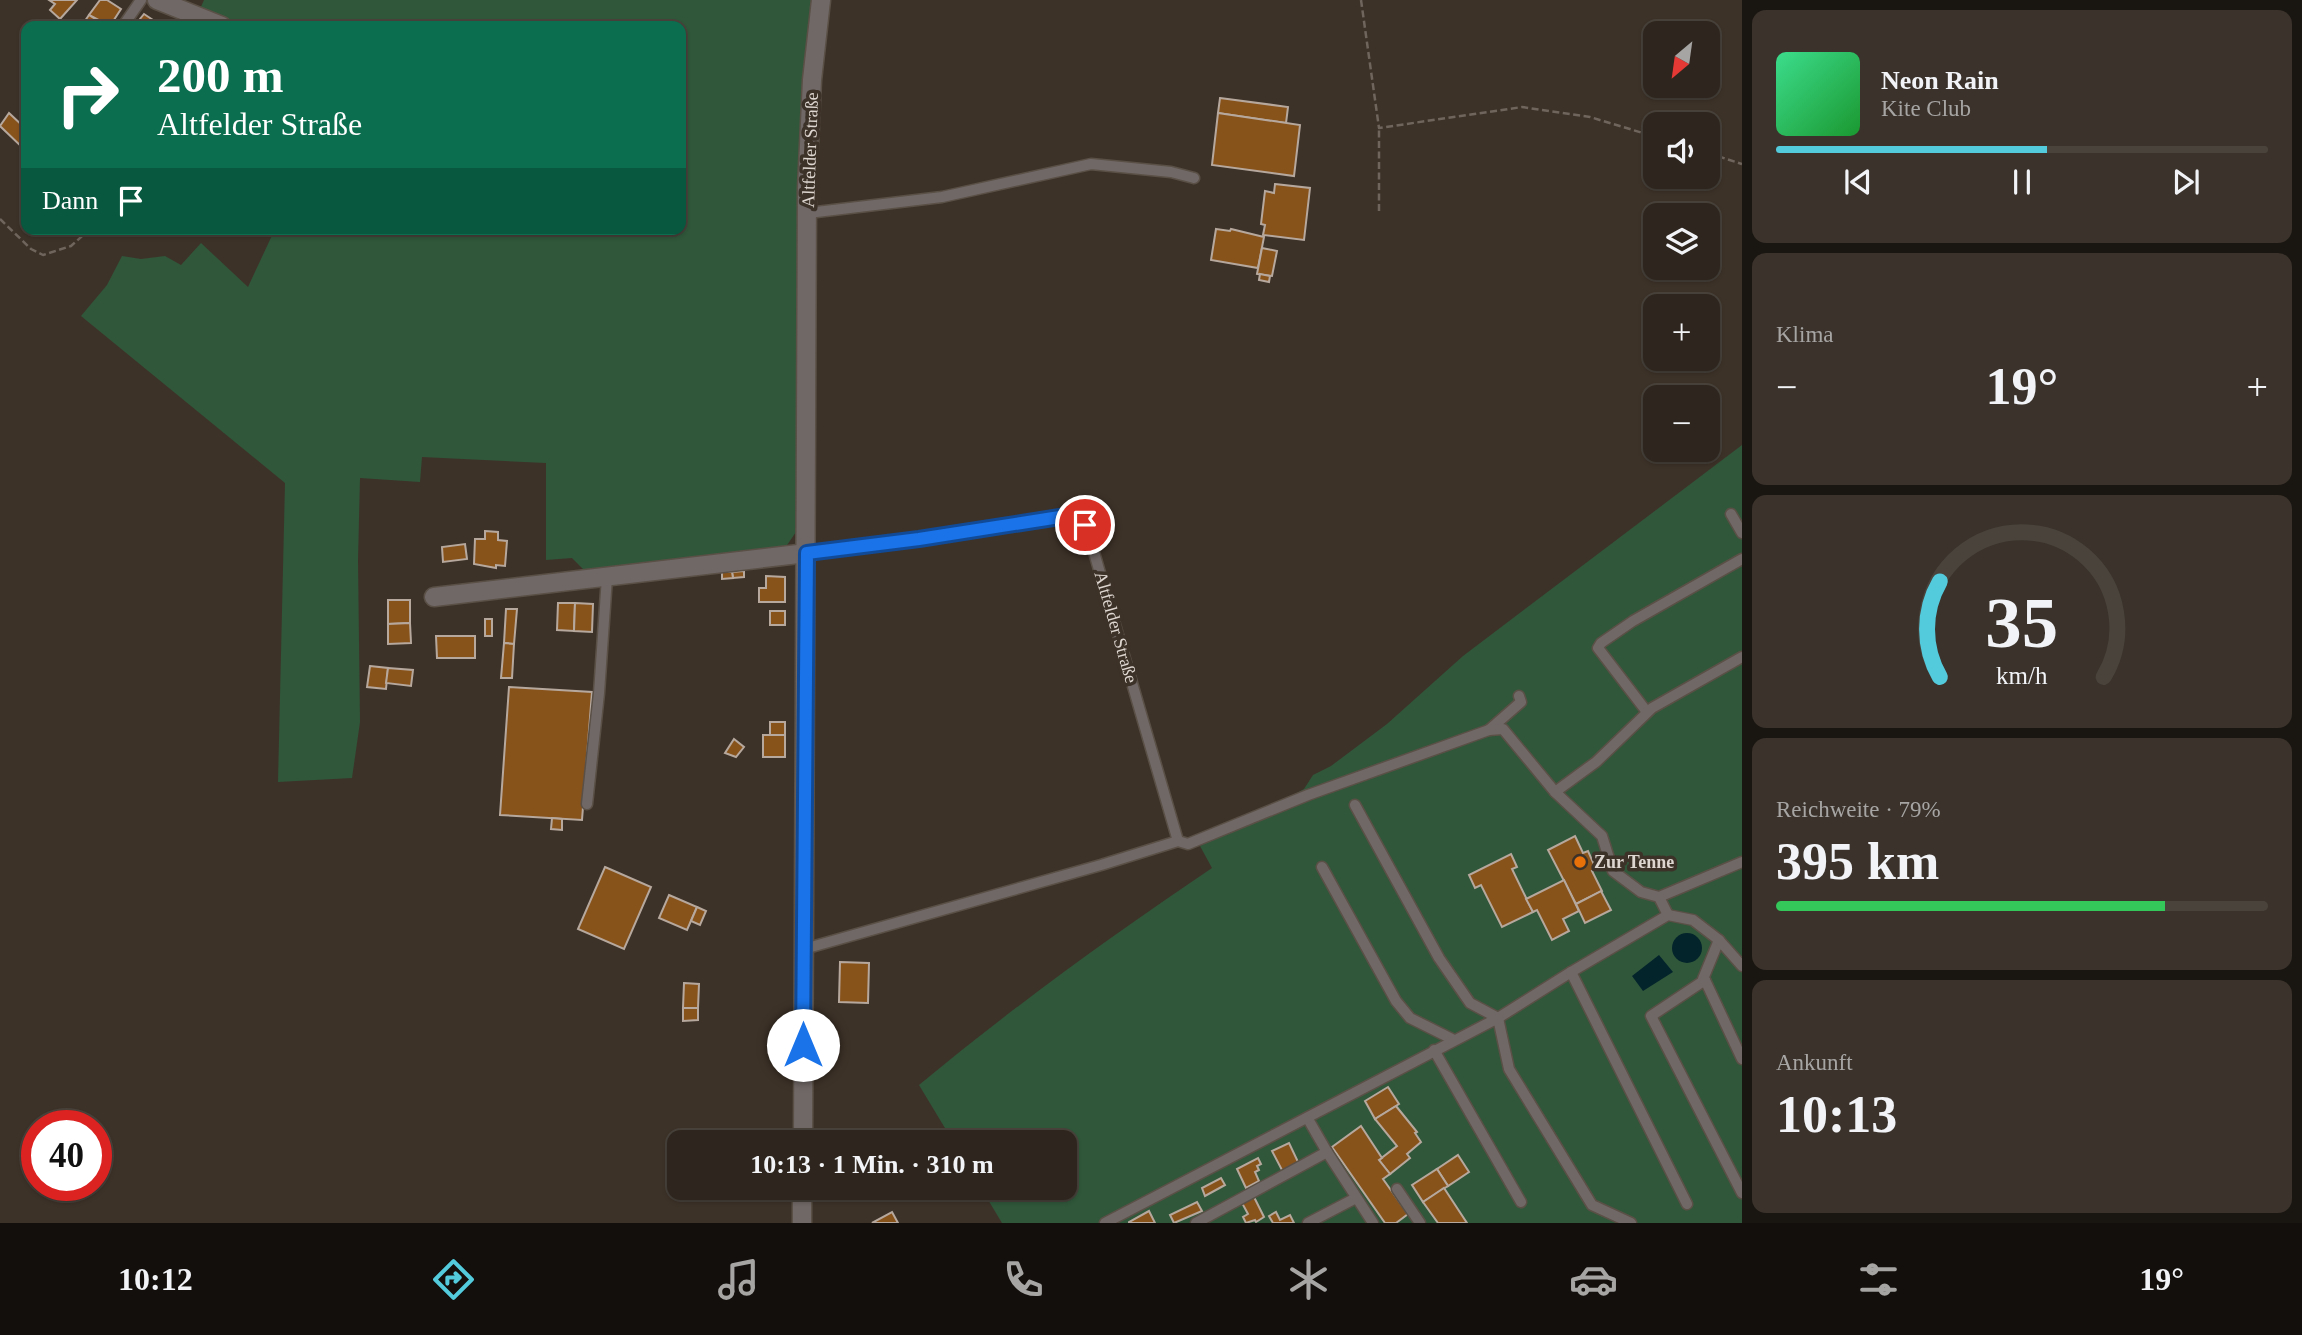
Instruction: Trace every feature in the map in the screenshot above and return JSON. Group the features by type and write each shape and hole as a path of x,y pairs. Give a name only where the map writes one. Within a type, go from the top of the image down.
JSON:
{"street":[{"path":"157,0 210,21"},
{"name":"Altfelder Straße","path":"803,1130 808,213 812,80 821,0"},
{"name":"Altfelder Straße","path":"433,597 807,553"},
{"path":"802,1200 802,1223"}],"lane":[{"path":"126,21 141,0"},
{"path":"808,213 942,197 1091,164 1171,172 1194,178"},
{"path":"1731,514 1742,533"},
{"name":"Altfelder Straße","path":"807,553 1066,516 1079,517 1091,542 1178,841"},
{"path":"1647,712 1598,648 1601,643 1633,621 1742,559"},
{"path":"587,804 600,693 607,577"},
{"path":"1555,792 1596,762 1647,712 1742,657"},
{"path":"1489,730 1521,702 1520,696"},
{"path":"804,949 1178,841 1188,844 1308,795 1489,730 1503,729 1555,792 1602,836 1613,871 1641,892 1659,897 1742,862"},
{"path":"1355,805 1439,958 1470,1003 1499,1018"},
{"path":"1322,867 1396,1001 1409,1018 1454,1040"},
{"path":"1659,897 1668,915"},
{"path":"1105,1223 1499,1018 1668,915 1693,920 1719,940 1742,966"},
{"path":"1719,940 1703,979 1742,1059"},
{"path":"1571,972 1687,1204"},
{"path":"1705,980 1651,1016 1742,1193"},
{"path":"1499,1018 1509,1069 1592,1205 1631,1223"},
{"path":"1434,1050 1521,1202"},
{"path":"1308,1119 1373,1223"},
{"path":"1196,1223 1327,1153"},
{"path":"1396,1189 1418,1222"},
{"path":"1308,1223 1356,1198"}],"path":[{"path":"1361,0 1380,128 1379,211"},
{"path":"1380,128 1522,107 1590,117 1643,133"},
{"path":"1720,157 1742,164"},
{"path":"0,219 32,249 43,255 71,246 83,235"}],"green space":[{"path":"204,0 821,0 808,213 796,532 785,548 586,572 572,558 546,560 546,463 422,457 420,482 360,478 360,722 352,778 278,782 285,483 81,316 107,285 122,256 141,259 165,256 181,265 201,243 248,287 272,235 686,235 686,21 228,21 200,9"},
{"path":"1742,445 1742,1223 1002,1223 988,1200 1077,1200 1077,1130 946,1130 919,1085 1063,973 1212,868 1200,846 1304,789 1313,775 1331,766 1387,724 1463,656"}],"water":[{"path":"1687,933 1697,938 1702,948 1697,958 1687,963 1677,958 1672,948 1677,938"},
{"path":"1659,955 1673,972 1643,991 1632,976"}],"building":[{"path":"49,0 77,0 60,19 50,10 55,4"},
{"path":"100,0 107,0 121,9 113,21 100,21 89,15"},
{"path":"144,14 154,21 138,21"},
{"path":"89,15 98,21 85,21"},
{"path":"1220,98 1288,107 1286,123 1218,113"},
{"path":"9,113 21,124 21,146 0,126"},
{"path":"1218,113 1300,125 1294,176 1212,165"},
{"path":"1275,184 1310,188 1304,240 1263,235 1265,225 1261,224 1265,191 1274,193"},
{"path":"1216,229 1231,229 1264,237 1258,268 1211,260"},
{"path":"1262,248 1277,251 1272,276 1257,274"},
{"path":"1260,274 1270,276 1269,282 1259,280"},
{"path":"485,531 498,532 498,540 507,541 505,566 496,565 496,568 474,564 475,539 485,539"},
{"path":"465,544 467,559 443,562 442,547"},
{"path":"744,571 744,577 733,578 732,572"},
{"path":"722,572 732,572 733,578 722,579"},
{"path":"766,576 785,577 785,602 759,602 759,588 766,588"},
{"path":"388,600 410,600 410,623 388,624"},
{"path":"558,603 575,603 574,631 557,630"},
{"path":"575,603 593,604 592,632 574,631"},
{"path":"506,609 517,609 514,644 504,643"},
{"path":"770,611 785,611 785,625 770,625"},
{"path":"485,619 492,619 492,636 485,636"},
{"path":"410,623 411,643 388,644 388,624"},
{"path":"436,636 475,636 475,658 437,658"},
{"path":"504,643 514,644 512,678 501,678"},
{"path":"370,666 388,668 386,689 367,687"},
{"path":"388,668 413,670 411,686 386,683"},
{"path":"509,687 592,692 582,820 500,815"},
{"path":"770,722 785,722 785,735 770,735"},
{"path":"763,735 785,735 785,757 763,757"},
{"path":"734,739 744,747 736,757 725,753"},
{"path":"552,818 562,819 562,830 551,829"},
{"path":"1575,836 1583,853 1588,851 1596,869 1592,871 1602,891 1576,904 1548,850"},
{"path":"1511,854 1517,867 1512,869 1533,912 1502,927 1481,885 1475,888 1469,875"},
{"path":"605,867 651,887 624,949 578,929"},
{"path":"1564,880 1579,911 1563,919 1569,931 1552,940 1537,910 1533,912 1526,899"},
{"path":"1601,891 1611,910 1585,923 1576,904"},
{"path":"669,895 697,907 687,930 659,918"},
{"path":"697,907 706,911 700,925 691,921"},
{"path":"840,962 869,963 868,1003 839,1002"},
{"path":"684,983 699,984 698,1008 683,1008"},
{"path":"683,1008 698,1008 698,1020 683,1021"},
{"path":"1388,1087 1399,1104 1375,1119 1365,1101"},
{"path":"1396,1106 1417,1132 1415,1133 1421,1142 1407,1154 1410,1158 1390,1174 1379,1160 1397,1146 1375,1119"},
{"path":"1361,1126 1382,1158 1379,1160 1390,1174 1383,1179 1408,1214 1396,1223 1385,1223 1332,1147"},
{"path":"1289,1143 1299,1164 1283,1172 1272,1151"},
{"path":"1458,1155 1469,1172 1448,1186 1437,1169"},
{"path":"1258,1158 1261,1164 1255,1172 1259,1181 1246,1188 1237,1169"},
{"path":"1437,1169 1448,1186 1423,1202 1412,1185"},
{"path":"1221,1178 1225,1185 1205,1196 1202,1188"},
{"path":"1444,1188 1467,1223 1438,1223 1423,1202"},
{"path":"1254,1197 1264,1217 1256,1222 1246,1223 1243,1217 1248,1214 1242,1203"},
{"path":"1197,1202 1202,1211 1174,1223 1170,1215"},
{"path":"1149,1211 1155,1223 1129,1223 1129,1222"},
{"path":"892,1212 898,1223 872,1223"},
{"path":"1276,1212 1280,1220 1290,1215 1294,1223 1273,1223 1269,1216"}],"place":[{"name":"Zur Tenne","path":"1580,862"}],"route":[{"path":"803,1045 807,553 1066,516 1079,517 1085,525"}]}
